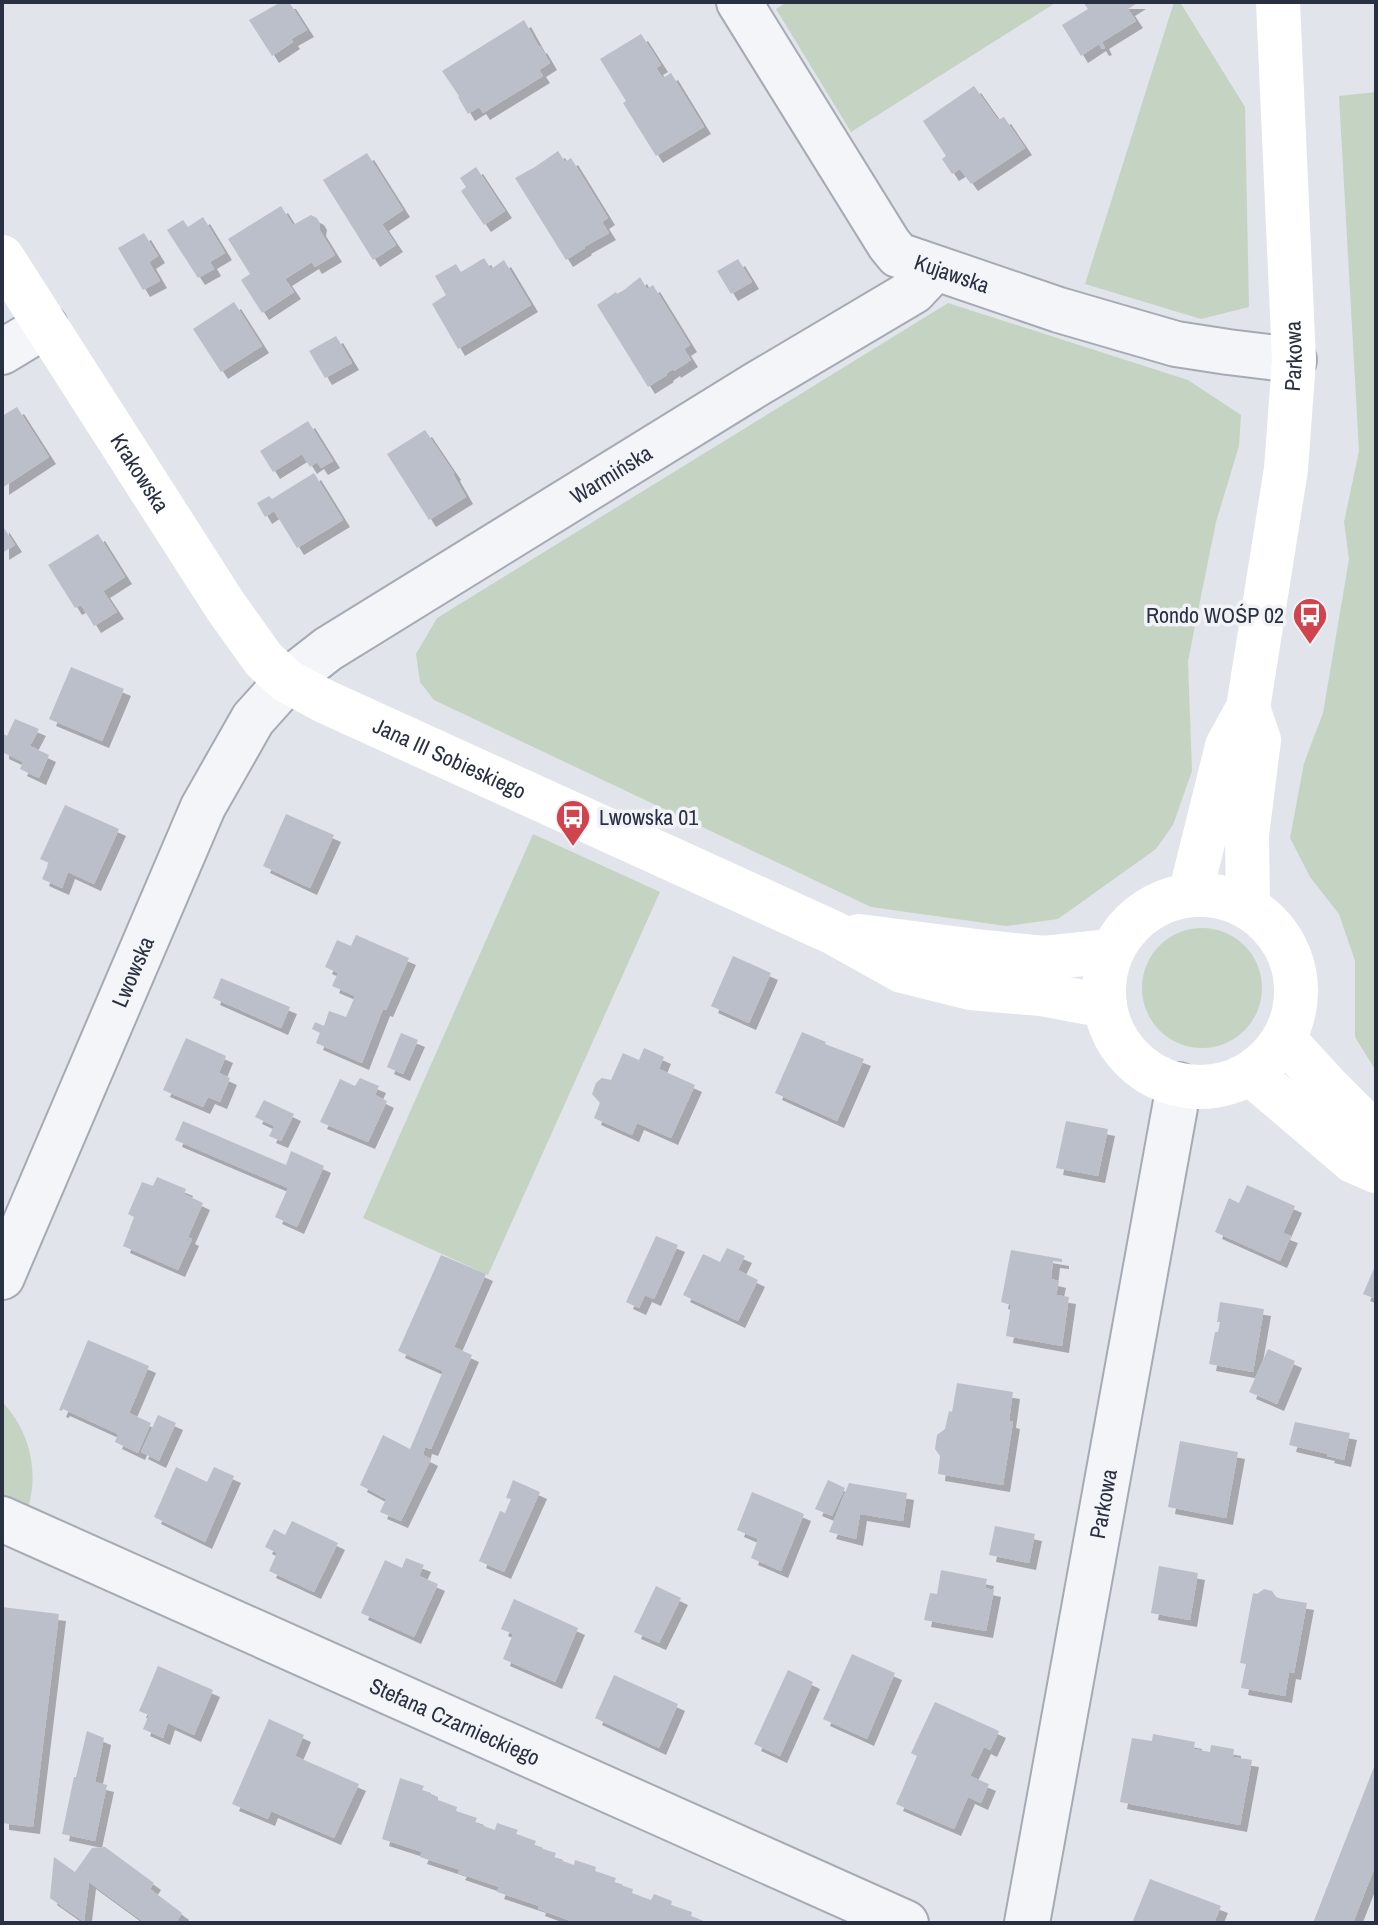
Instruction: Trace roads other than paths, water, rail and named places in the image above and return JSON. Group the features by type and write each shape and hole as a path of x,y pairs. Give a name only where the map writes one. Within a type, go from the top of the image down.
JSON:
{"street":[{"name":"Kujawska","path":"739,2 895,252 903,258 1059,310 1176,344 1294,360"},
{"name":"Parkowa","path":"1190,895 1227,746 1248,708 1286,469 1294,360 1278,2"},
{"name":"Krakowska","path":"2,257 226,607 264,660 287,681"},
{"name":"Warmińska","path":"287,681 328,649 757,384 914,291 927,277 930,267"},
{"path":"2,352 45,326"},
{"name":"Jana III Sobieskiego","path":"287,681 324,701 834,933 902,971 970,988 1041,994 1105,1006"},
{"name":"Lwowska","path":"2,1277 203,807 253,719 287,681"},
{"name":"Parkowa","path":"1248,708 1259,740 1247,835 1248,905"},
{"path":"1213,896 1248,905 1279,938 1295,976 1295,1009 1284,1039 1274,1054 1251,1074 1215,1087 1172,1084 1140,1068 1117,1042 1108,1024 1105,1006 1103,986 1111,951 1120,935 1152,905 1171,898 1213,896"},
{"name":"Jana III Sobieskiego","path":"834,933 1044,958 1111,951"},
{"path":"1284,1039 1376,1135"},
{"path":"1251,1074 1353,1161 1376,1171"},
{"name":"Parkowa","path":"1027,1923 1179,1085"},
{"name":"Stefana Czarnieckiego","path":"2,1519 906,1923"}],"place":[{"name":"Rondo WOŚP 02","path":"1310,646"},
{"name":"Lwowska 01","path":"573,848"}]}
